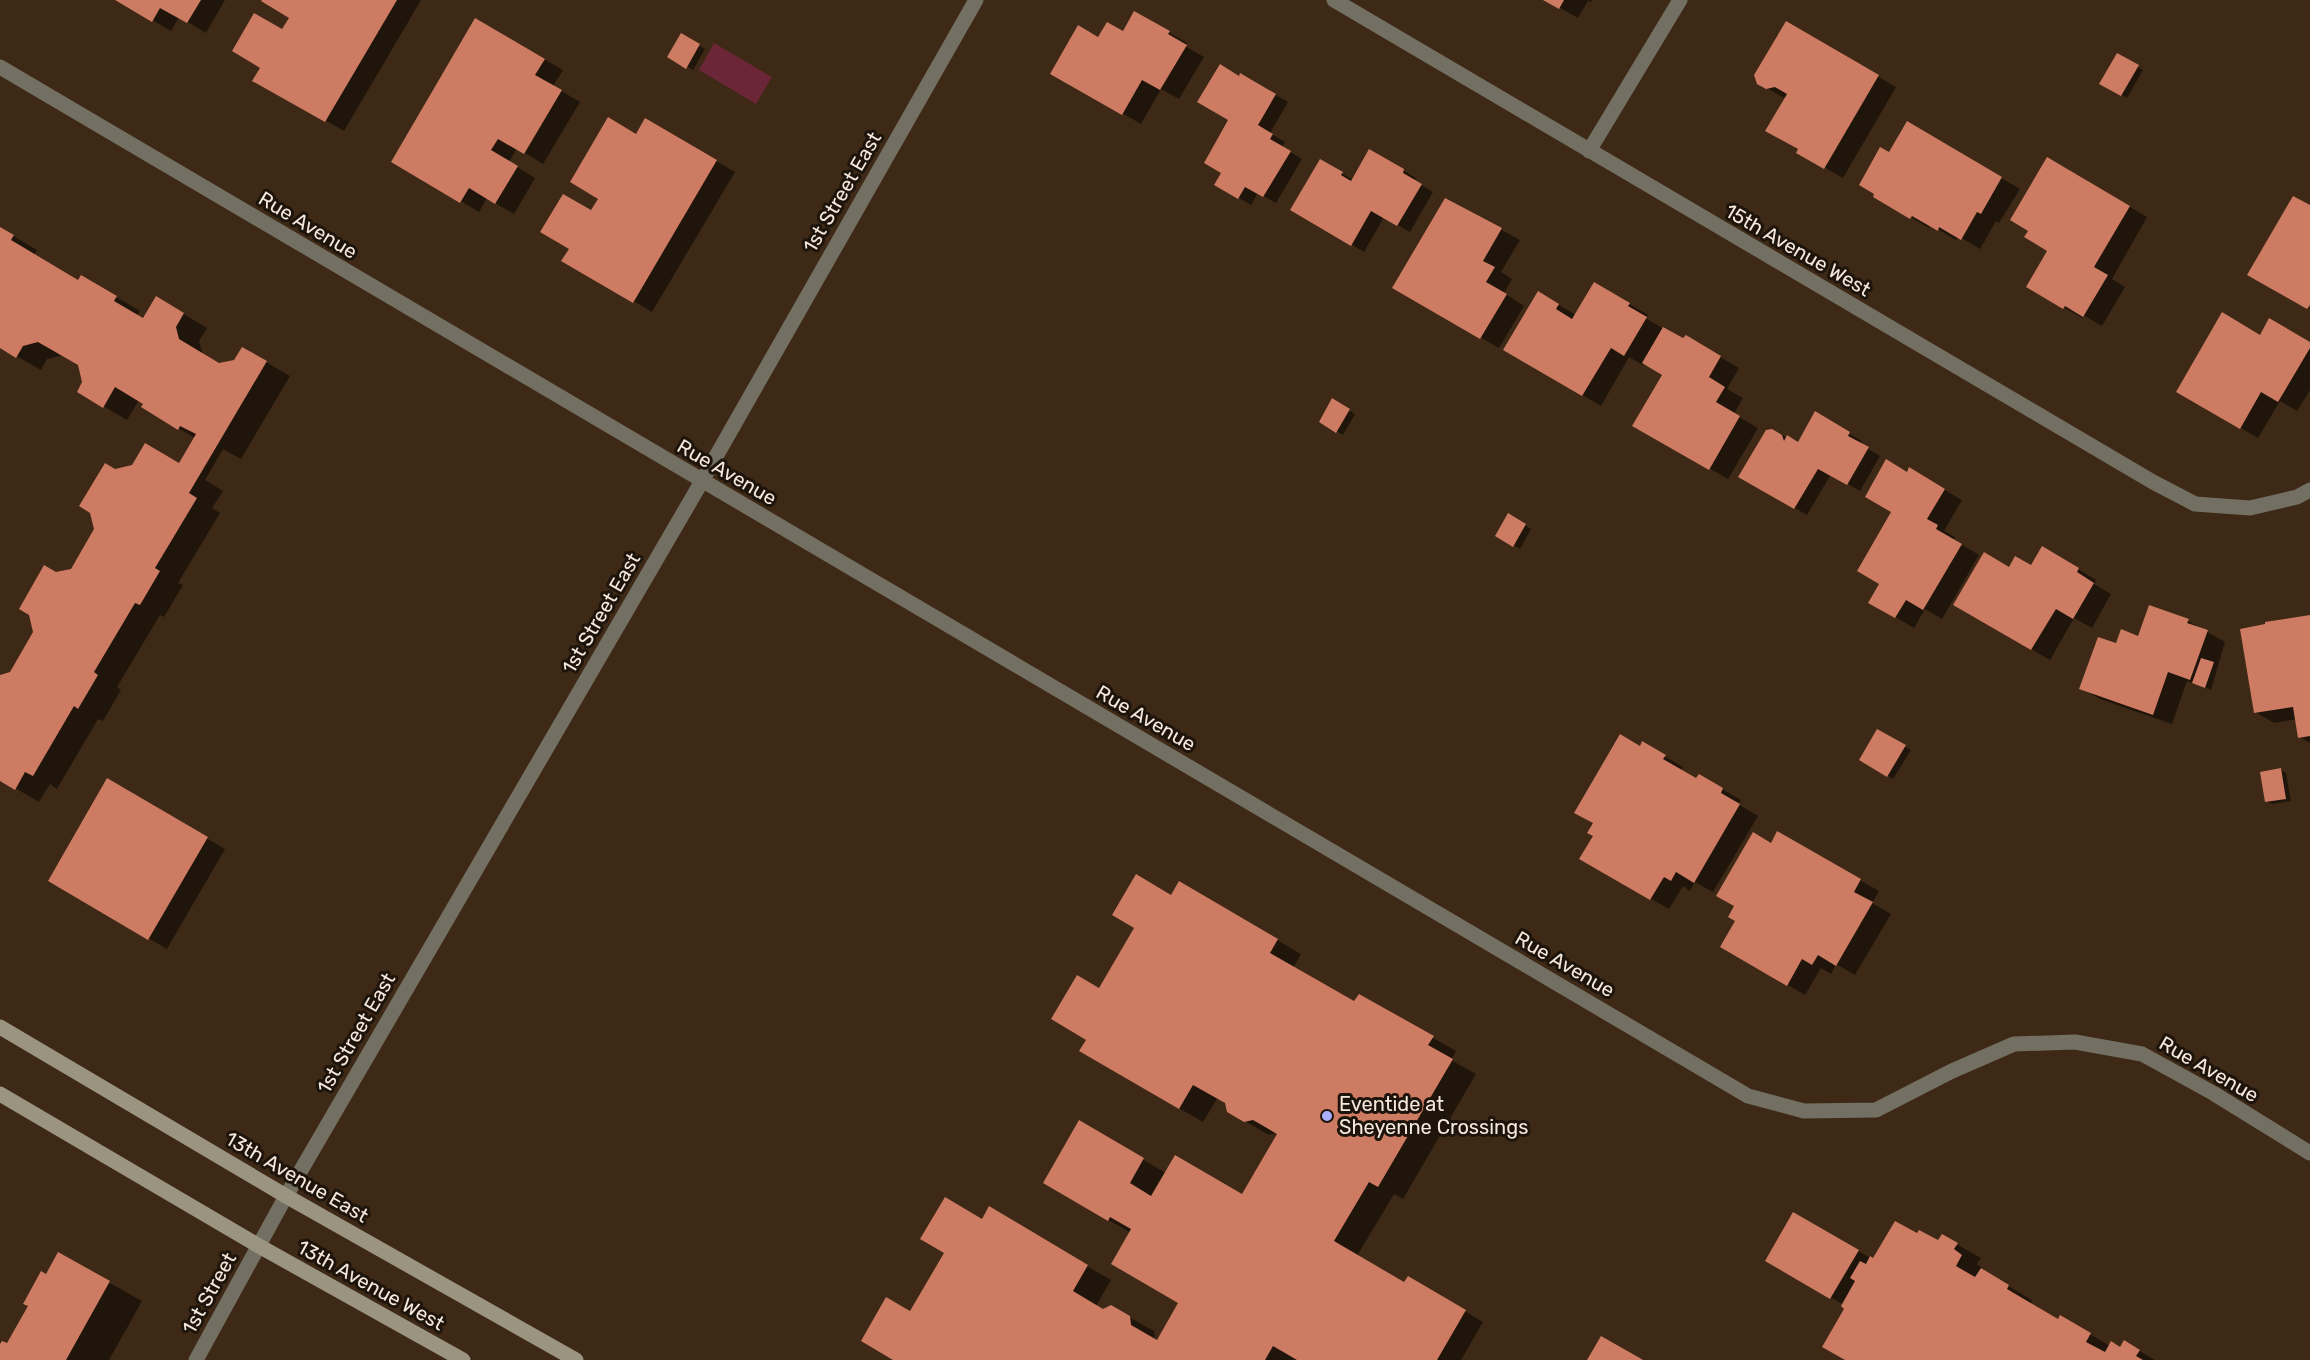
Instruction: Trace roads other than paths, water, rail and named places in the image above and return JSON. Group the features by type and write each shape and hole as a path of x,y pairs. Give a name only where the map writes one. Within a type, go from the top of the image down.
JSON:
{"main road":[{"name":"13th Avenue East","path":"0,1027 286,1196 576,1360"},
{"path":"0,1094 259,1246"},
{"name":"13th Avenue West","path":"259,1246 463,1360"}],"street":[{"name":"1st Street East","path":"259,1246 702,481 976,0"},
{"name":"15th Avenue West","path":"1334,0 2153,482 2195,504 2250,508 2297,497 2310,490"},
{"path":"1589,151 1680,0"},
{"name":"Rue Avenue","path":"0,67 1748,1096 1804,1111 1876,1110 1952,1071 2014,1044 2075,1041 2142,1054 2212,1093 2310,1153"},
{"name":"1st Street","path":"196,1360 259,1246"}],"place":[{"name":"Eventide at Sheyenne Crossings","path":"1327,1116"}]}
